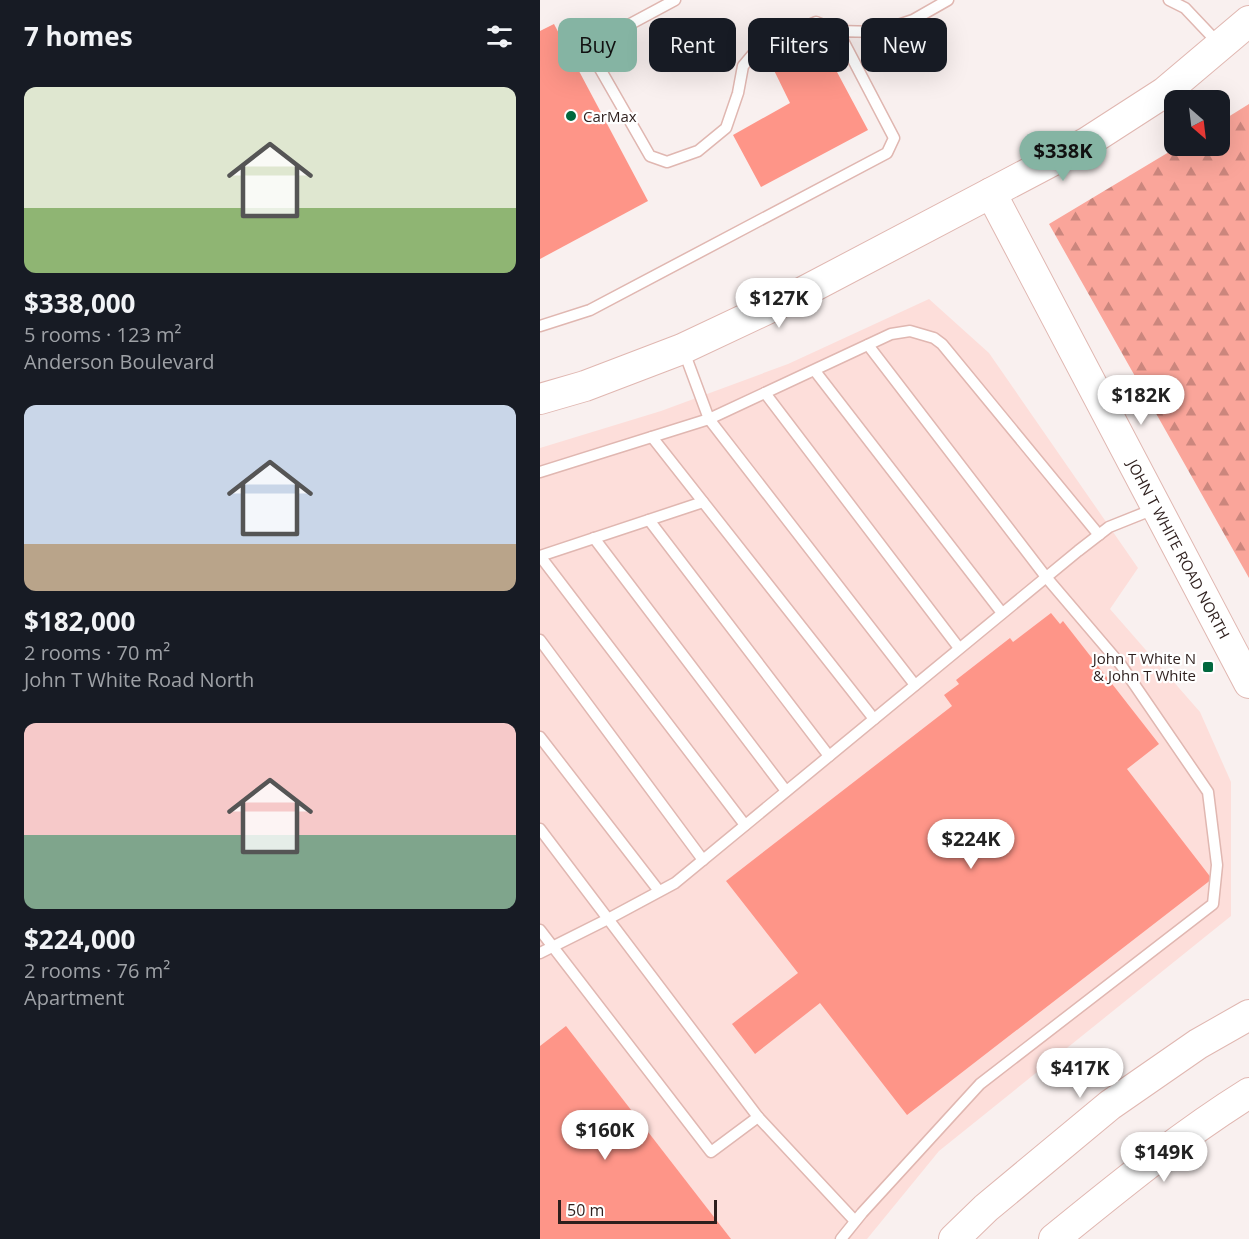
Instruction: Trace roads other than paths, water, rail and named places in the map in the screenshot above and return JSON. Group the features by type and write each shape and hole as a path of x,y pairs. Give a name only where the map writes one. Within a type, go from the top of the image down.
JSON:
{"street":[{"path":"540,399 585,386 682,349 801,293 1086,143 1165,92 1249,21"},
{"name":"JOHN T WHITE ROAD NORTH","path":"991,193 1249,683"},
{"path":"954,1239 986,1208 1110,1105 1198,1044 1249,1015"},
{"path":"1054,1239 1173,1146 1249,1093"}],"lane":[{"path":"675,0 595,43 595,60 650,156 667,162 698,151 726,128 738,93 742,66 748,59"},
{"path":"849,31 877,32 913,20 948,0"},
{"path":"1169,0 1185,8 1221,45"},
{"path":"540,326 590,310 887,153 894,138 849,52"},
{"path":"540,472 709,419 891,334 910,331 933,338 942,344 1099,535"},
{"path":"841,1239 980,1084 1214,904 1217,865 1208,792 1121,666 1046,578 868,345"},
{"path":"682,349 709,419 915,685"},
{"path":"815,370 1002,613"},
{"path":"765,393 959,648"},
{"path":"652,437 874,719"},
{"path":"703,502 540,556 745,825"},
{"path":"540,952 675,883 1109,527 1157,508"},
{"path":"649,520 829,756"},
{"path":"594,538 786,791"},
{"path":"540,640 703,860"},
{"path":"540,736 659,891"},
{"path":"540,830 758,1117 855,1221"},
{"path":"540,930 711,1152 758,1117"}],"place":[{"name":"CarMax","path":"571,116"},
{"name":"John T White N & John T White","path":"1208,667"}]}
